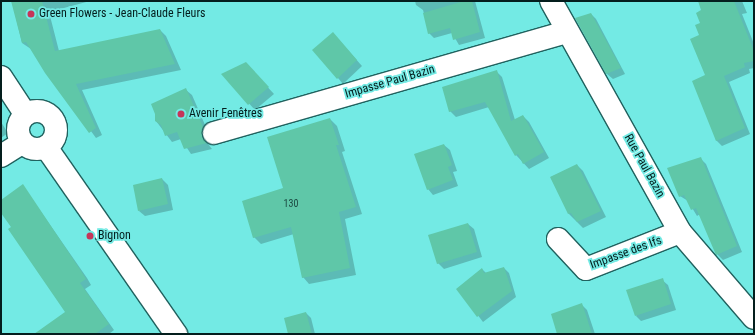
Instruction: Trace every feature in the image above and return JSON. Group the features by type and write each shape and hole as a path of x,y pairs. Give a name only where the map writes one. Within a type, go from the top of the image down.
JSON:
{"street":[{"name":"Rue Paul Bazin","path":"551,1 567,32 612,107 680,232 754,318"},
{"name":"Impasse Paul Bazin","path":"214,133 567,32"},
{"path":"1,77 26,115"},
{"path":"34,112 42,112 50,117 55,124 53,141 46,147 29,148 22,143 18,128 26,115 34,112"},
{"path":"1,156 22,143"},
{"path":"46,147 176,334"},
{"name":"Impasse des Ifs","path":"558,239 586,269 680,232"}],"building":[{"path":"11,1 42,1 55,51 160,29 175,64 76,84 96,128 89,133 45,73 26,42 22,43"},
{"path":"464,1 472,1 480,32 453,40 450,28 428,34 423,13"},
{"path":"698,1 734,1 754,51 754,61 744,63 745,67 724,76 745,128 716,141 692,81 705,75 690,39 699,35 695,25 700,23 696,13 701,10"},
{"path":"591,13 621,68 606,74 575,18"},
{"path":"333,32 357,60 337,79 312,50"},
{"path":"246,62 269,87 248,105 221,74"},
{"path":"497,70 511,121 523,115 544,152 523,164 518,154 515,156 485,102 449,112 442,87"},
{"path":"186,88 203,127 202,137 207,143 184,149 177,132 165,136 161,125 155,121 155,114 151,104"},
{"path":"330,118 339,145 336,145 356,207 339,212 350,268 302,278 291,227 253,238 242,201 283,188 267,137"},
{"path":"444,144 452,165 448,167 453,180 427,190 414,154"},
{"path":"701,157 737,246 716,255 696,208 691,210 684,195 679,197 667,168"},
{"path":"577,164 601,211 577,222 571,213 568,214 550,177"},
{"path":"162,178 168,204 138,211 133,185"},
{"path":"23,184 86,279 80,283 109,324 95,334 34,334 65,312 8,229 11,227 1,213 1,200"},
{"path":"468,223 477,252 437,264 428,235"},
{"path":"504,267 512,291 477,317 456,289 482,268 484,273"},
{"path":"663,278 671,304 635,316 626,290"},
{"path":"582,303 592,334 557,334 551,314"},
{"path":"306,312 312,334 288,334 284,318"}],"place":[{"name":"Green Flowers - Jean-Claude Fleurs","path":"31,14"},
{"name":"Avenir Fenêtres","path":"181,114"},
{"name":"Bignon","path":"90,236"}]}
